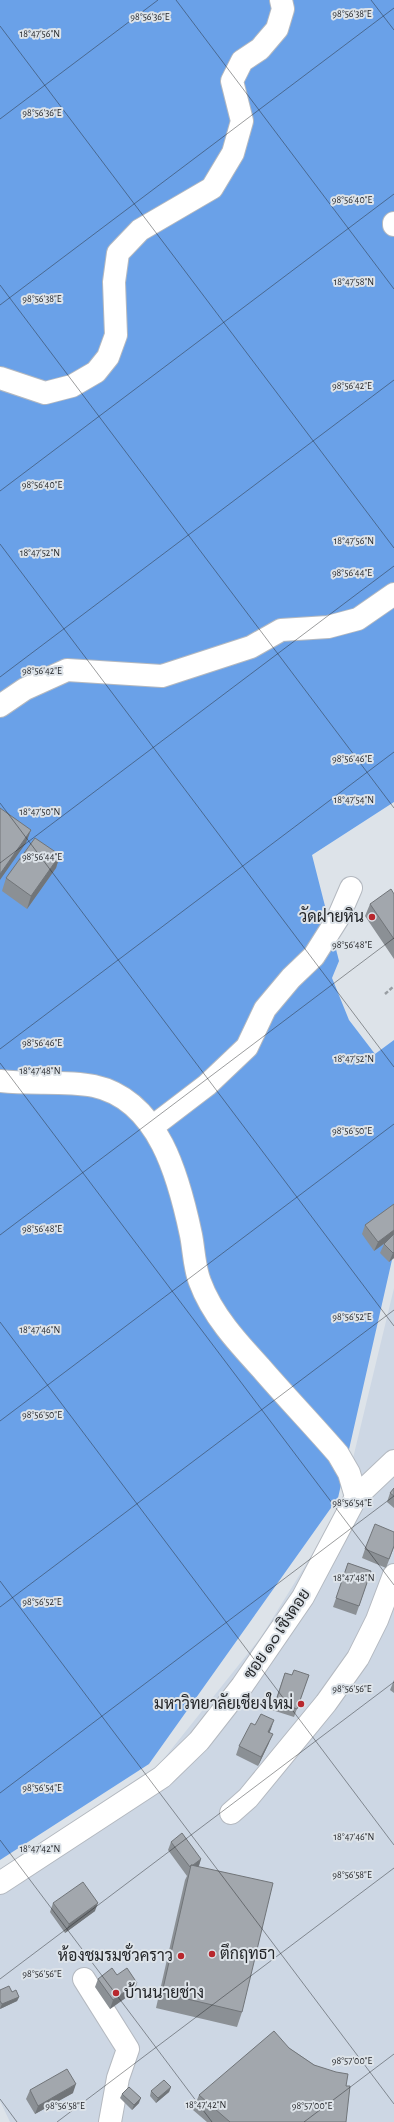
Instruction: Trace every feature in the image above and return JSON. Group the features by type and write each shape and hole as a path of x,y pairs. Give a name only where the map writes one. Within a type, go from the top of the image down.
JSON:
{"street":[{"path":"0,378 45,393 72,386 96,372 108,357 116,335 114,282 118,253 140,230 212,188 233,153 242,121 232,81 242,62 260,49 277,29 283,9 281,0"},
{"path":"0,706 25,689 67,670 162,676 251,648 281,630 328,627 358,619 394,594"},
{"path":"152,1127 207,1085 247,1047 264,1009 291,978 314,956 338,918 351,888"},
{"path":"0,1082 93,1086 116,1093 135,1106 152,1127 173,1167 182,1198 200,1282 218,1316 236,1340 338,1454 349,1473 356,1497"},
{"name":"ซอย ๑๐ เชิงดอย","path":"0,1883 162,1777 199,1741 242,1686 304,1597 356,1497 394,1461"},
{"path":"232,1813 248,1798 326,1703 358,1658 377,1620 394,1575"},
{"path":"84,1979 128,2049 118,2078 110,2122"}],"path":[{"path":"385,994 394,986"}],"shaded area":[{"path":"0,0 394,0 394,802 312,855 339,961 332,978 349,1020 375,1054 394,1040 394,1251 338,1498 149,1764 0,1860"},
{"name":"มหาวิทยาลัยเชียงใหม่","path":"394,1288 394,2122 10,2122 0,2101 0,1872 154,1771 261,1637 341,1508"}],"building":[{"path":"0,808 31,830 0,874"},
{"path":"35,838 60,855 31,896 6,878"},
{"path":"391,889 394,894 394,939 370,904"},
{"path":"394,1204 394,1230 378,1242 365,1225"},
{"path":"394,1234 394,1252 393,1253 384,1244"},
{"path":"394,1488 394,1496 390,1493"},
{"path":"375,1524 394,1532 394,1546 389,1559 365,1549"},
{"path":"348,1563 371,1571 359,1606 336,1598"},
{"path":"294,1670 309,1675 297,1709 276,1701 285,1673 292,1675"},
{"path":"261,1714 274,1720 268,1732 273,1734 261,1757 239,1746 251,1723 255,1725"},
{"path":"182,1833 201,1859 190,1867 171,1842"},
{"name":"ตึกฤทธา","path":"191,1865 273,1883 242,2012 162,1993"},
{"path":"83,1882 98,1903 69,1924 53,1903"},
{"path":"112,1968 117,1975 127,1968 137,1983 113,2000 98,1979"},
{"path":"9,1986 12,1992 16,1990 19,1997 2,2004 0,2001 0,1990"},
{"path":"274,2031 289,2048 314,2065 348,2074 346,2086 350,2086 346,2122 230,2122 199,2095"},
{"path":"67,2069 76,2084 38,2106 30,2090"},
{"path":"164,2080 171,2087 158,2098 151,2091"},
{"path":"129,2087 141,2098 134,2105 122,2094"}],"place":[{"name":"วัดฝายหิน","path":"372,917"},
{"name":"มหาวิทยาลัยเชียงใหม่","path":"301,1704"},
{"name":"ตึกฤทธา","path":"212,1954"},
{"name":"ห้องชมรมชั่วคราว","path":"181,1956"},
{"name":"บ้านนายช่าง","path":"116,1993"}]}
